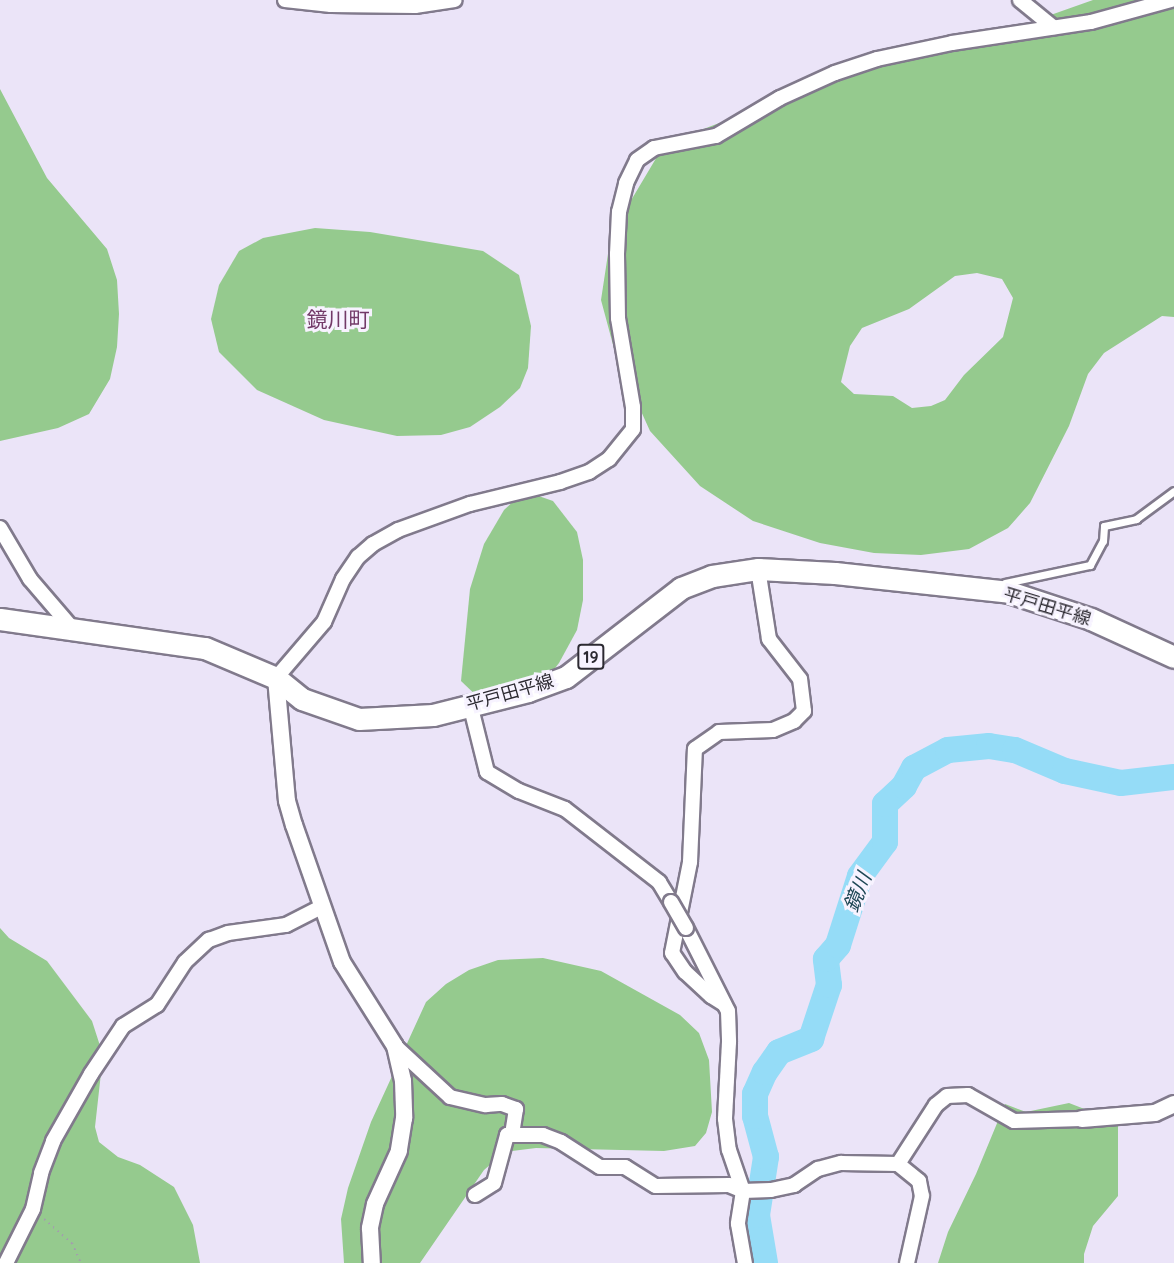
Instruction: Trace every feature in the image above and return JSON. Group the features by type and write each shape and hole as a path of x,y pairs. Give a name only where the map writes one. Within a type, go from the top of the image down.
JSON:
{"main road":[{"name":"平戸田平線","path":"0,619 205,648 276,678 302,699 359,719 433,715 528,691 566,677 681,588 712,576 758,569 834,573 1009,592 1091,619 1174,657"}],"street":[{"path":"285,0 332,5 415,6 455,0"},
{"path":"1020,0 1053,27"},
{"path":"512,1135 516,1109 450,1097 395,1046 342,962 287,801 276,678 324,622 344,579 358,557 372,544 398,530 470,504 560,482 589,472 609,459 633,429 633,407 618,318 617,255 619,212 626,183 637,160 654,148 716,136 780,98 866,62 952,43 1091,22 1171,0"},
{"path":"0,528 30,579 72,628"},
{"path":"724,1004 711,996 685,972 672,953 690,862 695,749 719,732 773,730 794,721 804,711 800,679 769,639 758,569"},
{"path":"470,704 487,772 519,791 565,809 659,882 686,928 728,1011 729,1042 725,1119 729,1150 743,1191 738,1224 745,1263"},
{"path":"6,1263 33,1209 41,1173 53,1141 91,1074 123,1026 157,1005 185,962 209,940 228,933 286,925 321,906"},
{"path":"372,1263 369,1236 375,1204 399,1151 404,1118 403,1081 395,1046"},
{"path":"898,1164 936,1105 948,1096 968,1095 1014,1121 1082,1119 1155,1113 1174,1104"},
{"path":"475,1195 494,1183 507,1135 543,1135 561,1142 600,1167 625,1167 656,1186 729,1185 743,1191 771,1190 794,1185 818,1168 841,1163 898,1164 919,1181 922,1196 907,1263"}],"lane":[{"path":"979,589 1090,565 1103,542 1104,526 1136,519 1174,491"}],"path":[{"path":"33,1209 59,1235 72,1243 81,1263"}],"green space":[{"path":"1093,0 1174,0 1174,317 1162,316 1104,353 1088,374 1069,426 1030,503 1008,528 969,549 921,555 874,553 820,543 753,521 700,486 650,431 616,356 601,300 611,234 658,155 685,136 801,92 929,50 1005,31","holes":["977,273 1002,279 1013,298 1003,337 964,375 945,400 931,406 912,408 893,396 854,394 841,382 850,346 862,328 909,309 955,276"]},
{"path":"0,89 47,178 107,249 117,280 119,314 117,347 110,379 89,414 58,428 0,441"},
{"path":"315,228 370,232 483,251 519,275 531,326 528,368 520,388 500,407 470,427 441,435 397,436 324,420 257,390 219,352 211,319 219,285 239,251 263,238"},
{"path":"530,493 553,501 577,532 583,560 583,600 577,630 559,663 539,689 483,702 461,681 470,589 484,544 504,510 518,497"},
{"path":"0,928 9,938 47,961 92,1021 103,1055 95,1127 99,1142 118,1157 140,1165 174,1187 193,1225 200,1263 0,1263"},
{"path":"543,958 601,971 680,1015 699,1033 709,1060 712,1112 706,1133 695,1146 664,1151 536,1148 505,1152 484,1170 420,1263 344,1263 341,1219 348,1188 371,1122 426,1002 446,984 469,970 498,960"},
{"path":"1069,1103 1118,1122 1118,1196 1093,1226 1084,1254 1084,1263 938,1263 948,1232 976,1174 1005,1104 1026,1112"}],"waterway":[{"name":"鏡川","path":"765,1263 757,1215 766,1157 755,1116 755,1094 765,1072 779,1052 811,1039 829,985 826,959 838,945 860,876 885,842 885,804 904,786 914,768 948,750 989,746 1015,750 1065,771 1121,783 1174,777"}],"district":[{"name":"鏡川町","path":"338,319"}]}
